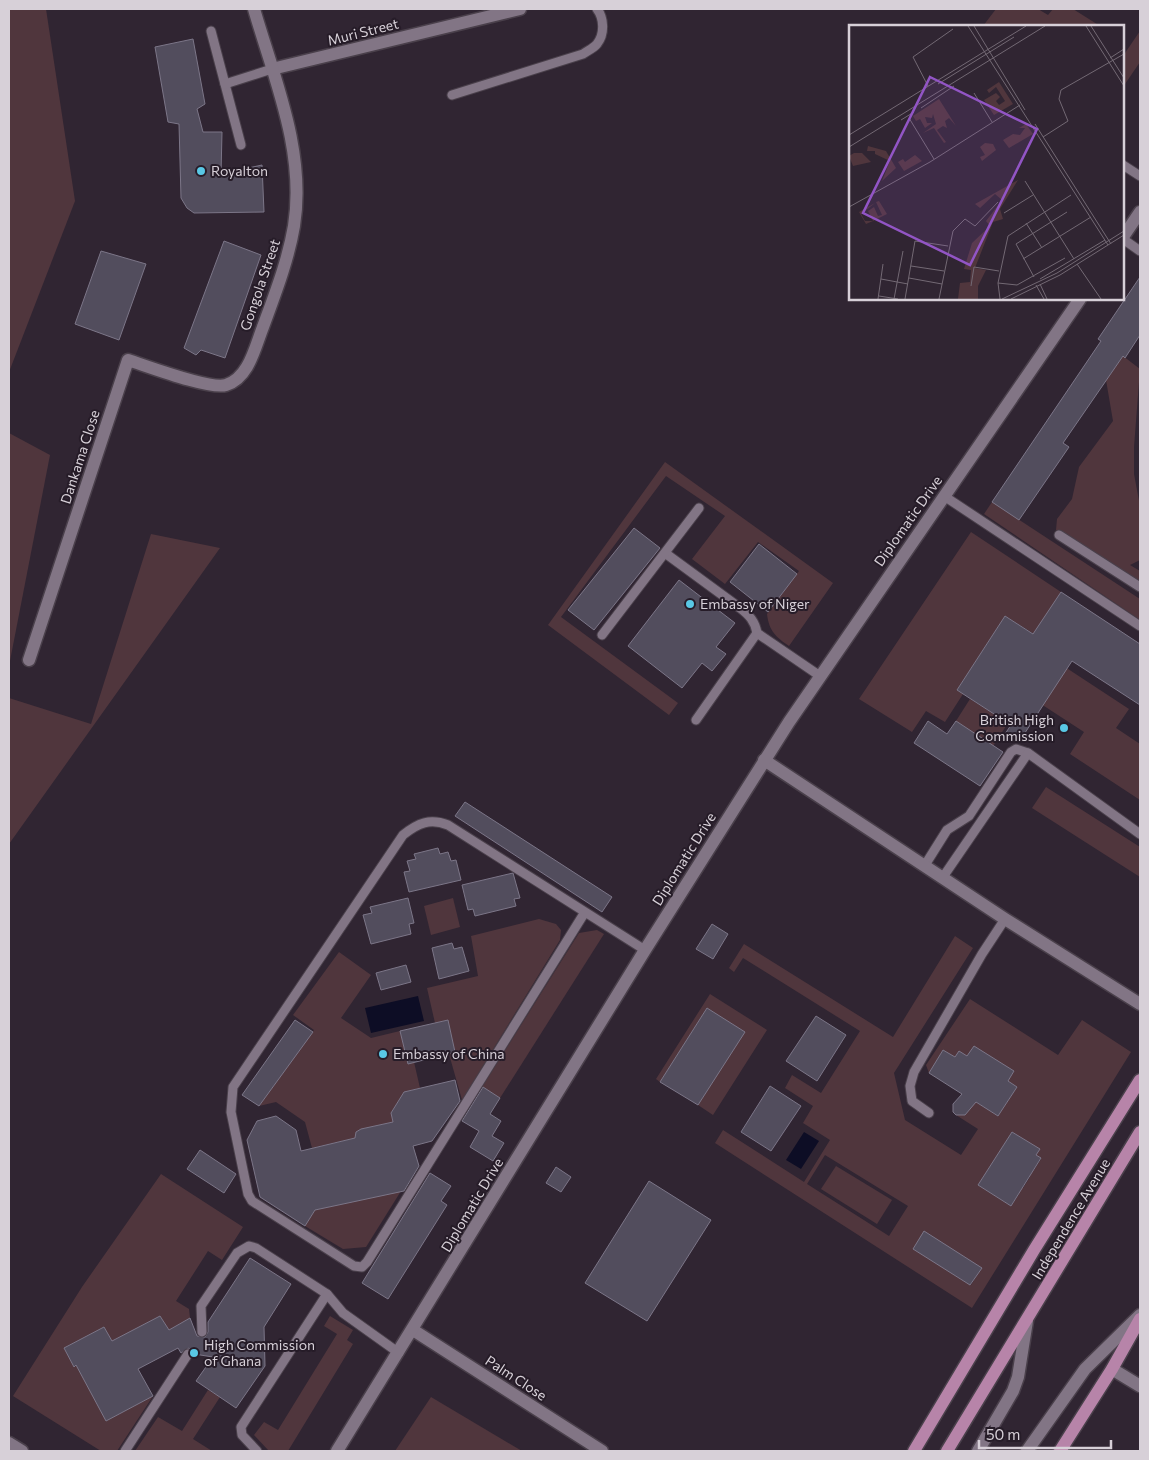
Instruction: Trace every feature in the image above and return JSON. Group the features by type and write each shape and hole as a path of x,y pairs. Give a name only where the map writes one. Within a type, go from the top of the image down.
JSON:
{"main road":[{"path":"914,1451 1034,1250 1140,1080"},
{"name":"Independence Avenue","path":"947,1451 1140,1132"},
{"path":"1060,1451 1112,1369 1140,1319"}],"street":[{"name":"Gongola Street","path":"226,385 236,380 248,363 278,286 294,224 296,180 293,143 254,9"},
{"name":"Muri Street","path":"272,69 520,9"},
{"path":"1124,236 1140,212"},
{"name":"Diplomatic Drive","path":"337,1451 764,760 1079,300"},
{"name":"Dankama Close","path":"29,660 128,360 216,387 226,385"},
{"path":"764,760 1005,919 1140,1004"},
{"path":"1027,1451 1085,1369 1140,1315"},
{"name":"Independence Avenue","path":"978,1451 1013,1390 1018,1377 1027,1321"},
{"name":"Palm Close","path":"413,1330 602,1451"},
{"path":"1112,1369 1140,1386"},
{"path":"9,1443 22,1451"}],"lane":[{"path":"452,95 583,54 597,44 602,32 602,15 597,9"},
{"path":"211,32 241,145"},
{"path":"225,84 272,69"},
{"path":"1124,166 1140,176"},
{"path":"1124,239 1140,251"},
{"path":"944,496 1140,626"},
{"path":"602,635 698,508"},
{"path":"1059,535 1140,587"},
{"path":"665,552 751,617 756,624 757,633 696,720"},
{"path":"757,633 820,676"},
{"path":"925,865 947,830 969,816 1011,752 1016,749 1028,753 1140,834"},
{"path":"943,877 1028,753"},
{"path":"584,912 368,1262 362,1267 354,1266 252,1202 248,1194 231,1112 233,1087 403,836 424,822 435,820 448,824 645,950"},
{"path":"929,1113 912,1101 910,1086 914,1072 982,954 1005,919"},
{"path":"202,1332 201,1306 237,1253 249,1246 256,1248 328,1294 344,1313 399,1353"},
{"path":"257,1451 242,1435 241,1427 328,1294"},
{"path":"125,1451 188,1354"}],"shaded area":[{"path":"9,9 46,9 75,201 9,372"},
{"path":"996,9 1038,9 1048,15 1053,9 1073,9 1098,25 984,25"},
{"path":"1140,31 1140,62 1124,86 1124,55"},
{"path":"1123,356 1140,369 1134,447 1134,474 1140,506 1140,560 1130,565 1140,571 1140,585 1056,530 1057,519 1072,499 1079,467 1113,421 1106,380"},
{"path":"9,433 50,455 9,666"},
{"path":"665,462 833,583 789,646 774,633 769,625 767,614 799,571 758,542 725,584 692,559 725,516 666,476 561,617 678,703 669,715 548,625"},
{"path":"992,502 1140,599 1140,620 984,514"},
{"path":"971,532 1061,592 1034,634 1005,616 957,690 963,694 945,722 926,711 912,732 859,699"},
{"path":"151,534 220,548 9,844 9,698 91,724"},
{"path":"1065,667 1129,709 1116,728 1140,744 1140,800 1070,754 1084,732 1041,704"},
{"path":"970,699 1008,723 993,746 956,721"},
{"path":"1046,787 1140,847 1140,877 1032,808"},
{"path":"453,898 460,927 431,935 424,906"},
{"path":"539,919 556,924 561,930 560,940 462,1100 449,1054 455,1052 448,1020 435,1023 427,988 478,976 471,936"},
{"path":"597,930 604,934 500,1098 482,1087 579,933"},
{"path":"955,936 973,948 894,1073 905,1120 961,1155 978,1129 956,1115 965,1114 971,1099 998,1116 1017,1087 1008,1081 1014,1071 967,1056 955,1057 943,1050 929,1073 926,1065 970,999 1058,1055 1082,1020 1131,1052 972,1308 715,1143 723,1130 804,1182 830,1140 803,1123 813,1106 785,1088 792,1075 821,1093 860,1031 743,958 734,972 729,968 744,944 893,1037","holes":["1012,1132 1039,1149 1036,1155 1041,1159 1034,1170 1028,1167 1025,1173 1030,1177 1023,1188 1017,1184 1014,1190 1019,1194 1011,1206 978,1185","825,1155 908,1206 889,1236 807,1184","924,1232 981,1268 971,1285 914,1249"]},
{"path":"339,952 371,975 341,1018 371,1038 400,1031 408,1064 414,1062 420,1088 404,1092 391,1113 393,1122 361,1129 356,1132 355,1138 312,1148 305,1122 276,1102 259,1106 314,1030 293,1015"},
{"path":"710,994 767,1030 713,1115 698,1105 744,1032 707,1008 660,1082 656,1079"},
{"path":"836,1166 892,1200 877,1224 821,1189"},
{"path":"161,1174 243,1227 222,1260 208,1251 176,1301 189,1309 190,1318 169,1330 160,1316 115,1340 106,1421 153,1396 117,1451 101,1451 13,1396 82,1287","holes":["104,1327 114,1345 74,1367 64,1348"]},
{"path":"401,1191 366,1247 343,1249 305,1226 315,1210"},
{"path":"330,1316 353,1330 347,1340 353,1344 288,1451 269,1451 254,1435 264,1422 278,1430 337,1334 324,1326"},
{"path":"208,1390 220,1397 193,1439 212,1451 135,1451 158,1417 182,1431"},
{"path":"431,1397 522,1451 395,1451"}],"water":[{"path":"418,996 424,1021 371,1033 365,1008"},
{"path":"804,1132 819,1141 801,1169 786,1160"}],"building":[{"name":"Royalton","path":"193,39 205,104 197,109 203,132 222,132 221,174 262,165 264,212 194,213 187,208 181,198 179,124 168,122 155,47"},
{"path":"224,241 261,255 225,358 201,350 196,355 184,348"},
{"path":"101,251 146,264 119,340 75,324"},
{"path":"1140,277 1140,335 1125,358 1123,356 1063,443 1069,447 1019,520 992,502 1101,341 1098,339"},
{"path":"634,528 660,548 594,630 568,610"},
{"path":"759,544 797,574 768,612 730,582"},
{"path":"679,580 735,623 716,647 726,654 712,671 702,663 682,688 628,646"},
{"path":"1061,592 1140,644 1140,705 1072,661 1019,742 1005,734 1011,725 957,690 1005,616 1033,634"},
{"path":"928,721 947,734 956,721 1003,752 980,786 914,743"},
{"path":"465,802 612,897 602,912 455,816"},
{"path":"438,848 440,854 448,852 451,861 456,860 461,880 409,892 404,872 410,871 407,861 416,859 414,854"},
{"path":"513,873 520,898 514,899 516,906 475,916 473,909 468,910 462,885"},
{"path":"408,898 414,923 409,924 411,934 371,944 363,915 372,913 370,907"},
{"path":"712,924 728,934 713,959 696,949"},
{"path":"452,943 454,949 462,947 469,971 439,979 432,948"},
{"path":"406,965 411,982 381,990 376,973"},
{"path":"707,1008 745,1032 698,1105 660,1082"},
{"path":"816,1016 846,1035 817,1081 786,1061"},
{"path":"295,1020 313,1032 259,1106 242,1095"},
{"path":"448,1020 455,1052 408,1064 400,1031"},
{"path":"974,1046 1014,1071 1008,1081 1017,1087 998,1116 976,1102 965,1115 956,1115 953,1112 953,1104 962,1094 929,1073 943,1050 955,1057 959,1051 967,1056"},
{"path":"455,1080 460,1101 432,1141 413,1146 419,1166 404,1191 315,1210 305,1226 260,1197 247,1140 257,1121 276,1116 296,1130 301,1151 355,1138 356,1132 361,1129 393,1122 391,1113 404,1092"},
{"path":"770,1086 801,1106 771,1151 741,1132"},
{"path":"483,1087 500,1098 490,1114 501,1121 492,1136 504,1143 493,1161 470,1147 479,1131 462,1121"},
{"path":"1012,1132 1040,1149 1036,1155 1041,1158 1011,1206 978,1185"},
{"path":"200,1150 236,1174 224,1193 187,1169"},
{"path":"556,1167 571,1177 561,1192 546,1183"},
{"path":"430,1173 451,1186 441,1201 447,1205 388,1299 362,1283"},
{"path":"649,1181 711,1220 647,1321 585,1283"},
{"path":"924,1231 982,1268 970,1285 913,1249"},
{"path":"250,1258 291,1284 264,1327 265,1366 236,1408 196,1381 213,1357 194,1354 189,1348 181,1353 178,1348 138,1369 153,1396 106,1421 76,1365 74,1367 64,1348 104,1327 112,1341 160,1316 169,1330 190,1318 197,1336 205,1337 208,1332 208,1322"}],"place":[{"name":"Royalton","path":"201,171"},
{"name":"Embassy of Niger","path":"690,604"},
{"name":"British High Commission","path":"1064,728"},
{"name":"Embassy of China","path":"383,1054"},
{"name":"High Commission of Ghana","path":"194,1353"}]}
